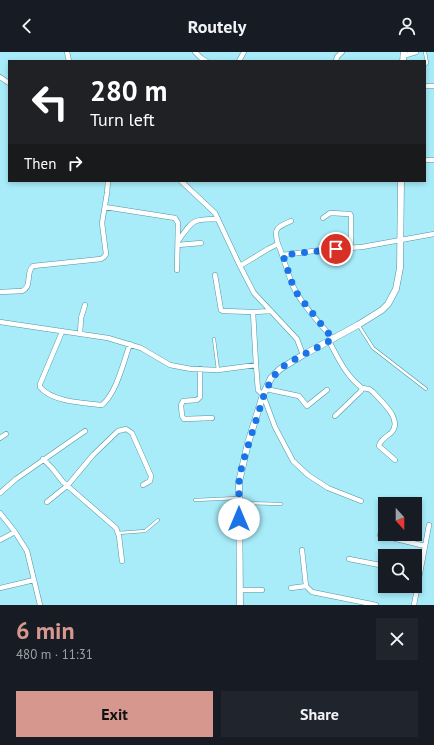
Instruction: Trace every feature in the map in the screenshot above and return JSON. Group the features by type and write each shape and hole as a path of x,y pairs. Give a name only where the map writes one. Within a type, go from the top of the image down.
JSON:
{"street":[{"path":"195,52 204,60"},
{"path":"403,56 416,52"},
{"path":"0,292 22,291 25,289 28,284 29,270 33,266 101,259 104,257 106,251 102,223 108,182"},
{"path":"182,182 211,208 218,219 254,292 297,339 303,355"},
{"path":"240,605 239,482 242,465 265,392 272,378 280,369 382,310 392,298 396,289 400,268 401,182"},
{"path":"105,207 172,216 177,220 177,270"},
{"path":"323,218 330,213 350,214 351,248"},
{"path":"178,243 190,225 199,219 218,219"},
{"path":"291,221 278,227 275,233 293,286 331,340 341,364 353,381 362,388 369,389 373,392 394,416 395,423 392,431 380,442 378,446 395,460"},
{"path":"283,255 369,246 400,239 434,234"},
{"path":"178,243 201,243"},
{"path":"240,266 278,244"},
{"path":"215,275 221,310 253,312 271,311"},
{"path":"80,334 81,318 85,305"},
{"path":"253,312 258,390 299,396 306,406 327,390"},
{"path":"0,322 103,337 141,348 170,365 218,370 256,365"},
{"path":"62,332 40,387 49,394 69,400 102,405 114,389 130,344"},
{"path":"200,369 200,397 197,400 183,401 181,405 182,416 184,420 212,418"},
{"path":"335,416 361,391 362,388"},
{"path":"265,392 275,427 293,461 308,475 328,488 361,501"},
{"path":"47,502 68,485 93,455 118,431 126,429 132,433 152,476 150,481 143,485"},
{"path":"1,492 16,479 85,431"},
{"path":"0,438 6,434"},
{"path":"43,460 50,466 60,479 116,528 122,561"},
{"path":"0,484 1,492"},
{"path":"0,513 15,532 27,551 40,605"},
{"path":"422,557 429,525"},
{"path":"0,540 15,532"},
{"path":"405,541 425,546"},
{"path":"302,550 306,586 308,590 376,605"},
{"path":"349,559 378,565"},
{"path":"0,588 34,580"},
{"path":"291,588 306,586"},
{"path":"241,590 262,590"},
{"path":"414,605 415,593"}],"lane":[{"path":"358,325 373,348 426,389"},
{"path":"214,339 218,370"},
{"path":"195,500 281,504"},
{"path":"118,533 146,531 158,520"}],"route":[{"path":"239,519 238,498 242,465 264,395 272,378 288,363 333,339 298,295 293,286 283,255 336,249"}]}
